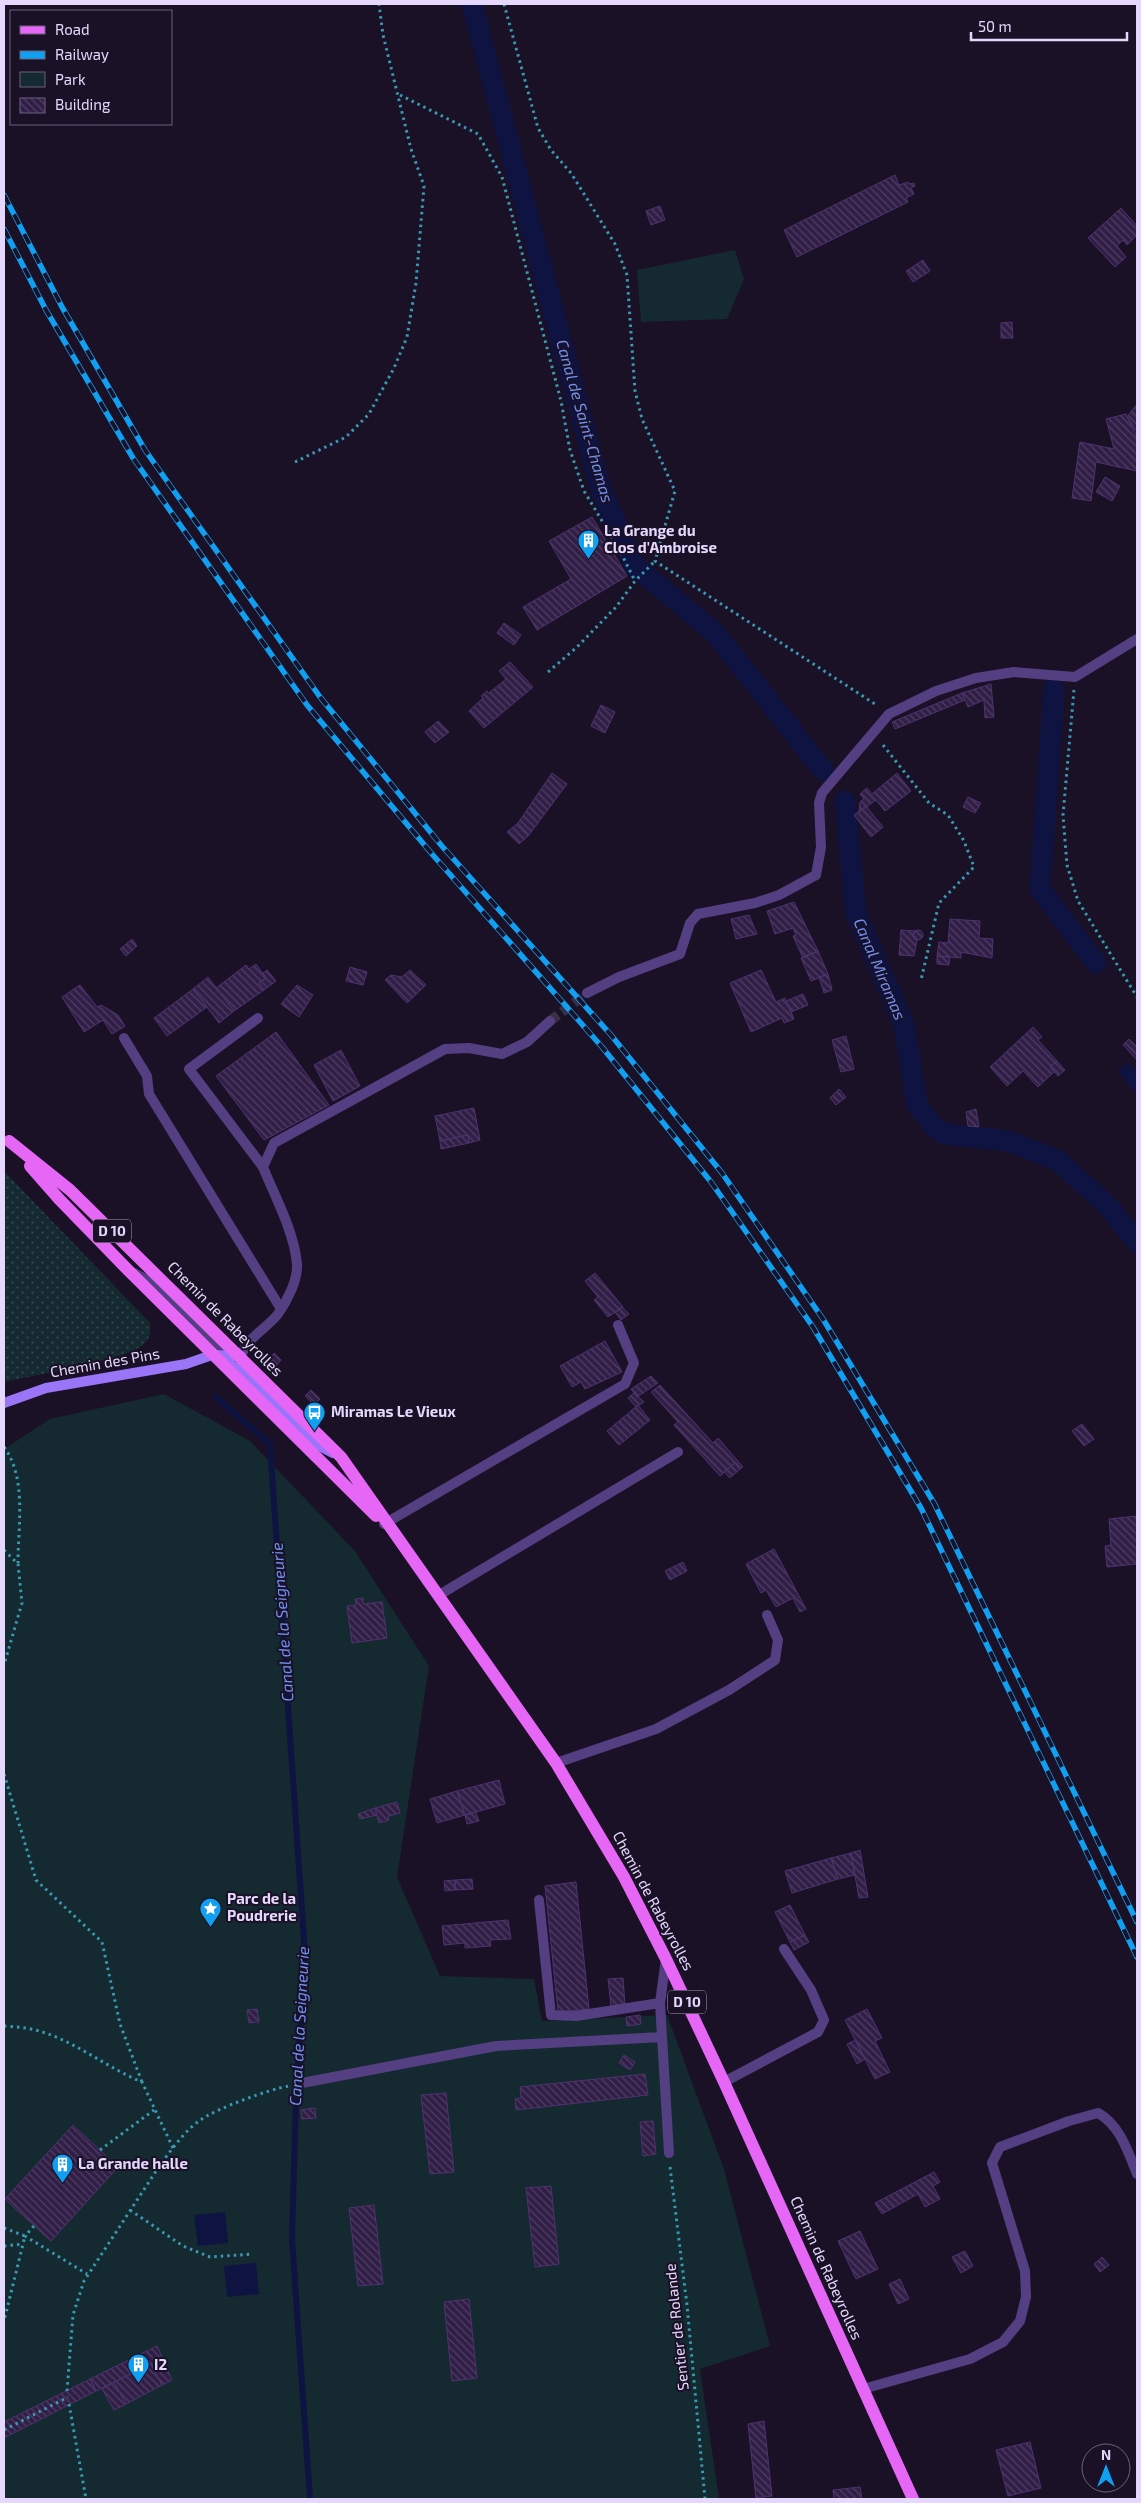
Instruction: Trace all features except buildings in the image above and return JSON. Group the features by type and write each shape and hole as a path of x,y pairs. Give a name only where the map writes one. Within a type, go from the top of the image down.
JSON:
{"main road":[{"name":"Chemin de Rabeyrolles","path":"7,1138 59,1200 126,1268 239,1362 341,1457 385,1523"},
{"name":"Chemin de Rabeyrolles","path":"7,1138 70,1190 217,1345 241,1383 385,1523 439,1595 556,1763 624,1877 666,1959 724,2082 913,2499"},
{"path":"239,1362 241,1383"}],"street":[{"path":"587,993 680,954 690,923 698,914 755,903 779,895 816,875 821,847 819,803 822,793 889,714 936,691 976,678 1014,672 1075,677 1137,640"},
{"path":"217,1345 239,1362 245,1344 281,1309 290,1295 297,1265 289,1233 262,1167 189,1069 258,1018"},
{"path":"262,1167 274,1143 445,1049 469,1048 502,1054 527,1042 550,1022"},
{"path":"124,1038 148,1076 149,1094 281,1309"},
{"path":"385,1523 625,1384 634,1363 618,1325"},
{"name":"Chemin des Pins","path":"4,1402 46,1388 186,1364 217,1345"},
{"path":"439,1595 678,1452"},
{"path":"556,1763 656,1729 729,1690 775,1660 778,1640 767,1615"},
{"path":"539,1900 551,2015 576,2016 660,2003"},
{"path":"724,2082 818,2032 824,2020 811,1990 784,1949"},
{"path":"666,1959 660,2003 668,2153"},
{"path":"297,2084 496,2046 662,2037"},
{"path":"863,2389 970,2359 1003,2342 1020,2321 1026,2297 1025,2271 992,2163 1000,2147 1069,2121 1098,2114 1110,2120 1126,2147 1137,2174"}],"path":[{"path":"295,462 346,437 369,414 394,368 407,337 416,283 424,186 411,149 400,95 383,36 379,4"},
{"path":"504,4 538,128 551,150 571,173 615,244 627,275 635,391 642,418 675,490 654,562 635,581 616,607 577,647 548,672"},
{"path":"400,95 478,134 502,177 562,401 570,450 584,490 619,549 635,581"},
{"path":"654,562 889,714"},
{"path":"1075,677 1063,815 1067,865 1078,901 1137,997"},
{"path":"873,733 929,803 948,815 964,841 974,867 938,903 921,980"},
{"path":"4,1447 9,1454 19,1484 18,1564 22,1603 4,1665"},
{"path":"4,1550 18,1564"},
{"path":"4,1774 36,1880 102,1942 120,2024 142,2082 173,2148"},
{"path":"4,2026 32,2029 72,2045 117,2072 142,2082"},
{"path":"67,2391 73,2315 87,2274 173,2148 201,2119 274,2088 297,2084"},
{"path":"100,2150 154,2110"},
{"name":"Sentier de Rolande","path":"668,2153 687,2305 705,2499"},
{"path":"130,2210 183,2246 210,2257 253,2254"},
{"path":"4,2320 25,2236 34,2226"},
{"path":"4,2228 25,2236 87,2274"},
{"path":"4,2246 23,2244"},
{"path":"4,2430 68,2397"},
{"path":"69,2404 86,2499"}],"green space":[{"path":"735,250 744,279 727,319 641,322 637,270"},
{"path":"4,1171 150,1323 150,1335 144,1344 135,1350 119,1356 56,1372 4,1382"},
{"name":"Parc de la Poudrerie","path":"164,1394 250,1441 355,1551 429,1666 397,1877 440,1976 534,1979 542,2021 667,2015 724,2169 770,2346 700,2369 719,2499 4,2499 4,1449 50,1419"}],"shaded area":[{"path":"1128,1062 1137,1072 1137,1094 1117,1071"},
{"path":"225,2212 228,2243 198,2246 194,2215"},
{"path":"256,2263 259,2294 227,2297 224,2266"}],"waterway":[{"name":"Canal de Saint-Chamas","path":"472,4 600,487 635,566 715,633 823,770"},
{"path":"1054,689 1040,889 1096,963"},
{"name":"Canal Miramas","path":"845,801 856,914 904,1025 917,1105 936,1129 946,1134 1008,1141 1057,1160 1107,1205 1137,1242"},
{"name":"Canal de la Seigneurie","path":"216,1397 270,1444 305,1955 296,2094 292,2239 310,2499"}],"tunnel":[{"path":"550,1021 587,993"}],"railway":[{"path":"4,195 62,307 145,450 320,697 441,845 611,1035 722,1173 823,1319 934,1503 1137,1922"},
{"path":"4,229 46,310 133,458 307,705 432,854 602,1047 711,1182 813,1327 921,1508 1137,1957"}],"place":[{"name":"La Grange du Clos d'Ambroise","path":"588,559"},
{"name":"Miramas Le Vieux","path":"315,1431"},
{"name":"Parc de la Poudrerie","path":"211,1927"},
{"name":"La Grande halle","path":"62,2183"},
{"name":"I2","path":"138,2384"}]}
